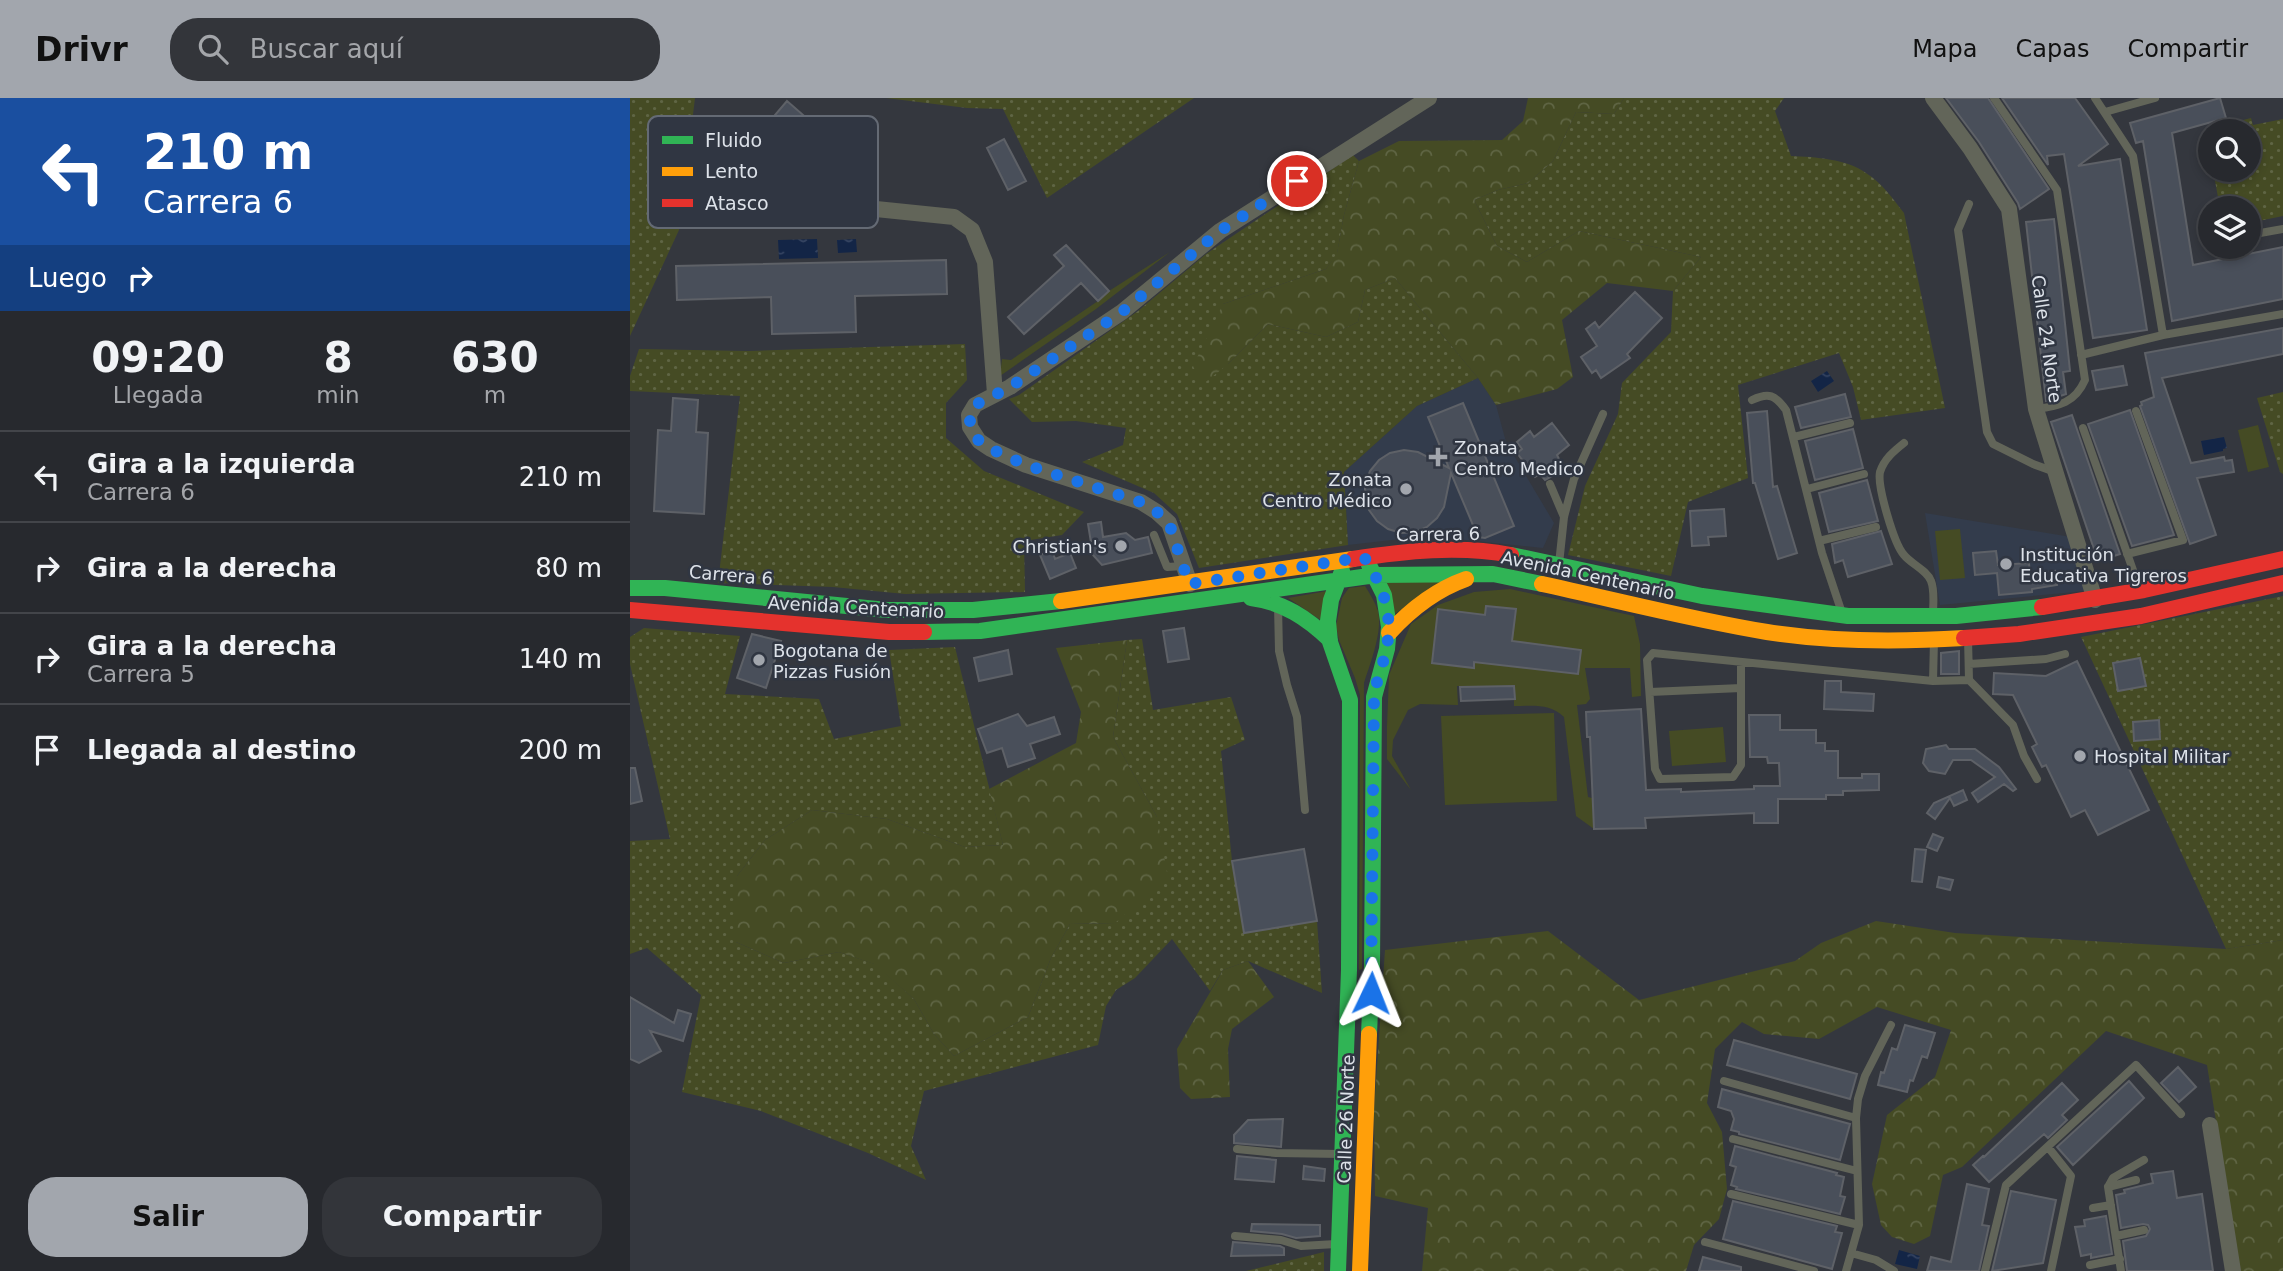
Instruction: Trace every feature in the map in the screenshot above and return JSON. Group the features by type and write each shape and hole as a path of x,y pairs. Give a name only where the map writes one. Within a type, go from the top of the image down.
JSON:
{"main road":[{"name":"Carrera 6","path":"630,588 666,588 887,610 939,611 1032,605 1416,551 1461,550 1501,553 1709,598 1843,616 1933,617 2009,612 2095,600 2283,559"},
{"name":"Calle 26 Norte","path":"1339,1271 1349,970 1350,700 1346,681 1333,653 1328,620 1338,579 1357,559 1376,575 1384,594 1389,633 1386,651 1376,678 1374,697 1372,967 1360,1271"},
{"name":"Avenida Centenario","path":"633,612 889,632 980,631 1236,596 1338,579 1376,575 1493,574 1767,632 1830,639 1934,640 2019,634 2141,616 2283,583"},
{"path":"1389,633 1418,603 1435,592 1473,577 1493,574"},
{"path":"1236,596 1278,603 1297,612 1330,640"}],"street":[{"path":"1189,584 1169,523 1157,512 1141,502 1026,465 991,449 979,441 970,428 972,410 1122,312 1220,231 1429,98"},
{"name":"Calle 24 Norte","path":"1933,98 1970,148 2009,209 2036,409 2095,600"},
{"path":"878,209 954,217 972,230 985,262 995,394"},
{"path":"1933,617 1934,640"},
{"path":"2210,1125 2233,1271"}],"lane":[{"path":"1993,98 2057,190 2085,380 2071,401 2036,409"},
{"path":"2095,98 2133,156 2163,335"},
{"path":"2105,112 2155,98"},
{"path":"1969,204 1958,230 1987,432 1993,444 2055,472"},
{"path":"2261,233 2283,229"},
{"path":"2081,355 2163,335 2283,314"},
{"path":"1752,400 1762,395 1772,396 1780,401 1786,410 1819,541 1843,616"},
{"path":"2127,554 2183,540 2136,411"},
{"path":"1559,566 1564,517 1574,479 1604,414"},
{"path":"1794,437 1850,423"},
{"path":"2082,428 2140,591"},
{"path":"1904,443 1887,458 1880,472 1880,483 1896,541 1902,553 1928,576 1931,582 1933,617"},
{"path":"1807,489 1864,474"},
{"path":"1550,484 1564,517"},
{"path":"1819,541 1876,527"},
{"path":"1154,535 1167,567 1184,566"},
{"path":"1278,603 1279,651 1286,685 1297,717 1305,810"},
{"path":"1968,638 1969,680 2013,725 2024,756 2037,779"},
{"path":"1933,681 1934,640"},
{"path":"1741,662 1741,765 1733,776 1661,779 1655,769 1647,660 1653,653 1933,681 1969,680"},
{"path":"1969,664 2046,659 2065,654"},
{"path":"1650,692 1741,688"},
{"path":"1846,1271 1859,1226 1856,1118 1858,1099 1865,1076 1891,1025"},
{"path":"1985,1271 2006,1185 2136,1065 2181,1114"},
{"path":"1724,1081 1856,1118"},
{"path":"1733,1139 1857,1171"},
{"path":"2048,1147 2071,1176 2051,1271"},
{"path":"1237,1149 1276,1153 1341,1152"},
{"path":"2122,1271 2108,1186 2113,1178 2144,1160"},
{"path":"2108,1186 2136,1180"},
{"path":"1731,1194 1859,1226"},
{"path":"2093,1208 2110,1205"},
{"path":"2116,1236 2144,1230"},
{"path":"1235,1236 1281,1240 1301,1246 1339,1244"},
{"path":"1705,1242 1814,1271"},
{"path":"1851,1253 1876,1260 1894,1271"},
{"path":"2090,1265 2119,1259"}],"shaded area":[{"name":"Zonata Centro Medico","path":"1478,378 1496,405 1506,442 1554,523 1543,548 1427,536 1348,545 1344,472 1417,406"},
{"name":"Institución Educativa Tigreros","path":"1925,513 2071,537 2085,591 1940,605"}],"green space":[{"path":"630,98 695,98 693,116 648,116 648,228 679,228 630,336"},
{"path":"886,98 1194,98 1047,198 1003,109 967,108"},
{"path":"1528,98 1624,98 1614,114 1576,112 1553,161 1528,183 1498,190 1474,200 1497,246 1527,262 1579,231 1701,257 1673,291 1607,283 1562,320 1573,377 1557,389 1496,405 1478,378 1395,278 1365,290 1358,322 1326,337 1268,324 1228,364 1202,385 1193,366 1223,304 1326,269 1337,253 1359,161 1399,141 1502,140 1523,121"},
{"path":"1624,98 1784,98 1775,111 1791,156 1840,162 1858,168 1872,177 1904,213 1945,408 1861,420 1853,387 1839,353 1738,385 1748,478 1688,502 1671,576 1568,555 1585,486 1618,414 1622,383 1671,332 1673,291 1701,257 1579,231 1527,262 1497,246 1474,200 1498,190 1528,183 1553,161 1576,112 1614,114"},
{"path":"2283,119 2283,216 2261,221 2261,196 2218,196 2215,182 2261,182 2261,123"},
{"path":"1353,155 1359,161 1344,215 1337,254 1326,269 1223,304 1228,364 1268,324 1326,337 1358,322 1365,290 1395,278 1478,378 1417,406 1344,472 1348,545 1199,568 1177,514 1154,493 1082,462 1123,445 1126,428 1076,421 1032,422 1009,399 1019,395 1138,311 1206,254"},
{"path":"1170,252 1096,309 1000,376 1002,359 1011,360"},
{"path":"965,344 967,380 946,403 946,438 984,471 1084,512 1062,535 1024,541 1025,592 905,594 833,587 718,583 740,396 630,391 630,376 639,349 748,351"},
{"path":"2283,392 2283,474 2280,472 2257,398"},
{"path":"2258,425 2269,467 2248,472 2238,430"},
{"path":"1960,529 1965,578 1940,580 1935,531"},
{"path":"1444,579 1395,614 1384,583"},
{"path":"1365,586 1378,611 1379,628 1364,683 1362,969 1359,970 1360,695 1336,626 1342,598 1346,592 1349,588"},
{"path":"1510,589 1634,616 1640,644 1641,696 1632,697 1630,668 1585,668 1590,699 1586,704 1577,705 1588,797 1592,798 1594,829 1576,816 1564,717 1547,707 1514,706 1514,686 1457,686 1458,705 1420,704 1408,710 1393,740 1392,756 1411,790 1387,759 1389,675 1411,624 1438,605 1474,592"},
{"path":"1327,591 1322,621 1288,598"},
{"path":"2283,596 2283,940 2226,949 2081,637"},
{"path":"644,628 740,636 725,694 819,699 834,739 901,726 889,650 955,647 1003,845 965,847 887,819 812,810 765,840 737,876 736,942 784,963 839,952 875,964 914,999 934,1034 954,1056 1028,1017 1051,958 1070,924 1115,923 1157,817 1113,737 1127,640 1142,639 1153,710 1231,697 1245,740 1221,751 1232,861 1244,933 1317,921 1322,993 1248,961 1223,970 1210,991 1172,939 1135,978 1116,990 1106,1006 1098,1045 924,1091 911,1146 926,1180 868,1153 761,1111 682,1092 701,995 647,948 630,954 630,841 670,839 630,664 630,637"},
{"path":"1127,640 1113,737 1157,817 1168,878 1115,923 1070,924 1051,958 1028,1017 954,1056 934,1034 914,999 874,964 839,952 784,963 736,942 734,905 737,876 765,840 812,810 887,819 965,847 1003,845 989,789 1076,743 1081,712 1056,648"},
{"path":"1554,713 1557,801 1445,805 1441,716"},
{"path":"1723,727 1726,762 1672,766 1669,731"},
{"path":"1876,921 1955,933 2226,949 2283,940 2283,1271 2240,1271 2207,1065 2106,1031 1962,1167 1943,1175 1930,1236 1914,1244 1892,1237 1881,1225 1872,1184 1887,1115 1935,1077 1951,1030 1877,1007 1819,1039 1764,1034 1742,1022 1715,1049 1707,1103 1722,1132 1727,1189 1719,1219 1694,1245 1686,1271 1422,1271 1428,1208 1375,1196 1374,1111 1385,950 1548,931 1639,1000 1795,961 1821,943"},
{"path":"1248,961 1274,997 1232,1029 1228,1049 1230,1097 1191,1099 1180,1088 1177,1049 1223,970"},
{"path":"1324,1252 1324,1271 1246,1271"}],"water":[{"path":"817,239 818,258 779,259 778,240"},
{"path":"856,239 857,252 838,253 837,240"},
{"path":"1827,371 1834,381 1818,392 1811,381"},
{"path":"2224,437 2227,448 2204,455 2201,441"},
{"path":"1899,1250 1920,1256 1917,1269 1895,1264"}],"building":[{"path":"1946,98 1988,98 2049,189 2020,209 1979,142"},
{"path":"2002,98 2075,98 2108,144 2078,166 2120,159 2147,330 2093,338 2064,154 2047,156 2048,165"},
{"path":"2220,98 2226,118 2198,119 2198,126 2172,133 2193,265 2223,259 2261,259 2261,251 2283,247 2283,299 2172,321 2143,141 2136,143 2130,123"},
{"path":"787,101 804,116 774,116"},
{"path":"1004,139 1026,181 1008,190 987,148"},
{"path":"2054,219 2070,371 2063,372 2066,394 2046,401 2026,222"},
{"path":"1066,245 1109,291 1098,301 1081,283 1024,334 1008,317 1064,266 1054,255"},
{"path":"946,260 947,294 855,296 856,332 772,334 771,297 677,300 676,266"},
{"path":"1635,292 1662,318 1627,354 1630,358 1601,378 1596,370 1592,373 1581,357 1597,346 1586,329 1595,322 1599,328"},
{"path":"2283,328 2283,354 2162,378 2191,463 2224,457 2225,461 2232,460 2234,472 2197,478 2216,535 2190,544 2140,406 2141,402 2154,397 2145,353"},
{"path":"2123,366 2127,385 2096,390 2092,371"},
{"path":"1845,394 1851,417 1801,428 1795,407"},
{"path":"673,398 698,400 696,432 708,433 704,514 654,511 658,430 671,431"},
{"path":"1463,403 1514,526 1485,538 1478,537 1451,473 1444,507 1427,527 1415,532 1401,533 1388,529 1377,521 1369,510 1365,484 1370,471 1379,460 1390,453 1404,450 1418,452 1449,468 1428,417"},
{"path":"2130,410 2174,535 2132,546 2088,424"},
{"path":"1767,411 1773,487 1777,486 1797,553 1778,559 1753,483 1747,413"},
{"path":"2072,415 2120,554 2098,561 2051,422"},
{"path":"1552,423 1569,445 1557,455 1560,461 1553,467 1558,473 1545,480 1540,474 1535,477 1517,453 1522,449 1517,442 1530,431 1534,437"},
{"path":"1853,429 1863,468 1815,480 1805,441"},
{"path":"1867,480 1878,521 1829,532 1819,493"},
{"path":"1724,509 1726,536 1708,537 1709,545 1692,546 1690,511"},
{"name":"Christian's","path":"1101,522 1103,537 1126,533 1135,540 1148,537 1152,553 1102,565 1093,555 1088,524"},
{"path":"1881,531 1892,564 1848,577 1843,560 1835,563 1832,544"},
{"path":"1052,550 1055,559 1070,553 1076,568 1050,579 1040,555"},
{"path":"1996,551 1998,565 2029,563 2030,575 2055,571 2057,585 2032,589 2032,592 1999,595 1997,573 1975,575 1973,553"},
{"path":"1486,606 1516,609 1512,641 1581,650 1578,674 1474,662 1474,668 1432,663 1438,609 1485,615"},
{"path":"1184,628 1189,659 1168,662 1163,631"},
{"name":"Bogotana de Pizzas Fusión","path":"752,634 781,641 766,688 737,678"},
{"path":"1008,650 1012,674 979,681 974,658"},
{"path":"1959,651 1959,674 1941,674 1941,653"},
{"path":"2140,658 2146,686 2118,691 2113,663"},
{"name":"Hospital Militar","path":"2077,661 2149,810 2098,835 2085,810 2071,817 2046,765 2042,767 2032,747 2037,744 2013,695 1993,694 1994,673 2046,676"},
{"path":"1825,681 1841,681 1841,692 1874,694 1873,711 1824,709"},
{"path":"1514,686 1515,699 1461,701 1460,687"},
{"path":"1641,709 1646,790 1681,789 1681,792 1780,786 1779,763 1768,763 1767,757 1750,757 1749,715 1780,715 1780,730 1816,730 1816,743 1825,743 1825,751 1838,751 1838,778 1862,778 1862,774 1879,774 1879,790 1843,791 1843,795 1826,795 1826,799 1778,799 1778,823 1754,823 1754,813 1645,818 1646,828 1594,829 1590,737 1587,737 1586,712"},
{"path":"1018,714 1027,726 1054,717 1060,734 1030,744 1035,758 1008,767 1002,748 987,753 978,729"},
{"path":"2159,720 2160,739 2134,741 2133,722"},
{"path":"1946,745 1949,749 1975,749 1999,767 2016,789 2013,791 2004,784 1978,802 1972,793 1995,777 1971,760 1953,760 1945,774 1929,771 1923,763 1926,749"},
{"path":"630,768 635,768 642,801 630,804"},
{"path":"1963,790 1967,800 1954,806 1950,798 1935,819 1927,813 1934,803"},
{"path":"1933,834 1943,838 1937,851 1927,847"},
{"path":"1304,849 1317,921 1244,933 1232,861"},
{"path":"1915,849 1926,850 1922,882 1912,881"},
{"path":"1939,877 1953,880 1950,890 1937,887"},
{"path":"630,997 674,1023 678,1010 691,1014 683,1041 650,1031 661,1051 639,1063 630,1059"},
{"path":"1905,1025 1935,1033 1927,1058 1922,1056 1907,1092 1878,1085 1892,1048 1897,1050"},
{"path":"1734,1040 1857,1074 1850,1099 1727,1065"},
{"path":"2178,1067 2196,1087 2179,1102 2161,1083"},
{"path":"2129,1081 2144,1098 2073,1165 2057,1147"},
{"path":"2062,1083 2078,1100 2062,1115 2067,1120 2048,1138 2044,1134 1989,1182 1973,1165"},
{"path":"1722,1089 1850,1124 1840,1160 1731,1130 1734,1119 1731,1111 1718,1107"},
{"path":"1283,1119 1281,1147 1234,1143 1234,1135 1248,1120"},
{"path":"1735,1146 1844,1177 1840,1196 1845,1197 1840,1214 1736,1189 1737,1187 1731,1185 1736,1167 1730,1165"},
{"path":"1237,1156 1276,1160 1274,1182 1235,1179"},
{"path":"1304,1166 1325,1169 1324,1181 1303,1179"},
{"path":"2173,1171 2177,1198 2202,1194 2213,1271 2127,1271 2123,1241 2146,1236 2150,1229 2143,1224 2121,1228 2116,1195 2125,1193 2124,1190 2153,1183 2151,1174"},
{"path":"1967,1184 1989,1189 1982,1225 1989,1226 1979,1271 1927,1271 1931,1257 1951,1262"},
{"path":"2011,1191 2056,1200 2043,1263 1992,1271"},
{"path":"1733,1201 1837,1226 1835,1232 1842,1233 1832,1269 1723,1239"},
{"path":"2106,1216 2112,1254 2091,1258 2091,1254 2081,1256 2075,1227 2085,1226 2084,1220"},
{"path":"1252,1224 1320,1225 1320,1236 1296,1238 1251,1231"},
{"path":"1233,1242 1280,1246 1284,1248 1284,1255 1231,1256"},
{"path":"1703,1257 1741,1267 1741,1271 1699,1271"}],"traffic: fast":[{"path":"1511,555 1702,596 1848,616 1956,616 2042,607"},
{"path":"1369,565 1384,595 1389,627 1387,649 1374,697 1369,1034"},
{"path":"1338,1271 1349,970 1350,700 1330,642 1328,621 1331,600 1342,571"},
{"path":"924,632 980,631 1376,575 1493,574 1542,584"},
{"path":"630,588 665,588 887,610 973,610 1061,601"},
{"path":"1251,598 1274,603 1294,612 1330,640"}],"traffic: slow":[{"path":"1061,601 1353,559"},
{"path":"1389,633 1424,601 1466,579"},
{"path":"1542,584 1767,632 1865,640 1964,638"},
{"path":"1360,1271 1369,1034"}],"traffic: jam":[{"path":"1353,559 1432,550 1472,550 1511,555"},
{"path":"2042,607 2144,590 2283,559"},
{"path":"1964,638 2019,634 2141,616 2283,583"},
{"path":"630,610 889,632 924,632"}],"place":[{"name":"Zonata Centro Medico","path":"1438,457"},
{"name":"Zonata Centro Médico","path":"1406,489"},
{"name":"Christian's","path":"1121,546"},
{"name":"Institución Educativa Tigreros","path":"2006,564"},
{"name":"Bogotana de Pizzas Fusión","path":"759,660"},
{"name":"Hospital Militar","path":"2080,756"}],"route":[{"path":"1297,181 1220,231 1122,312 1010,387 975,405 970,415 970,428 979,441 991,449 1026,465 1141,502 1157,512 1169,523 1189,584 1364,557 1384,594 1389,633 1386,651 1376,678 1374,697 1371,993"}]}
